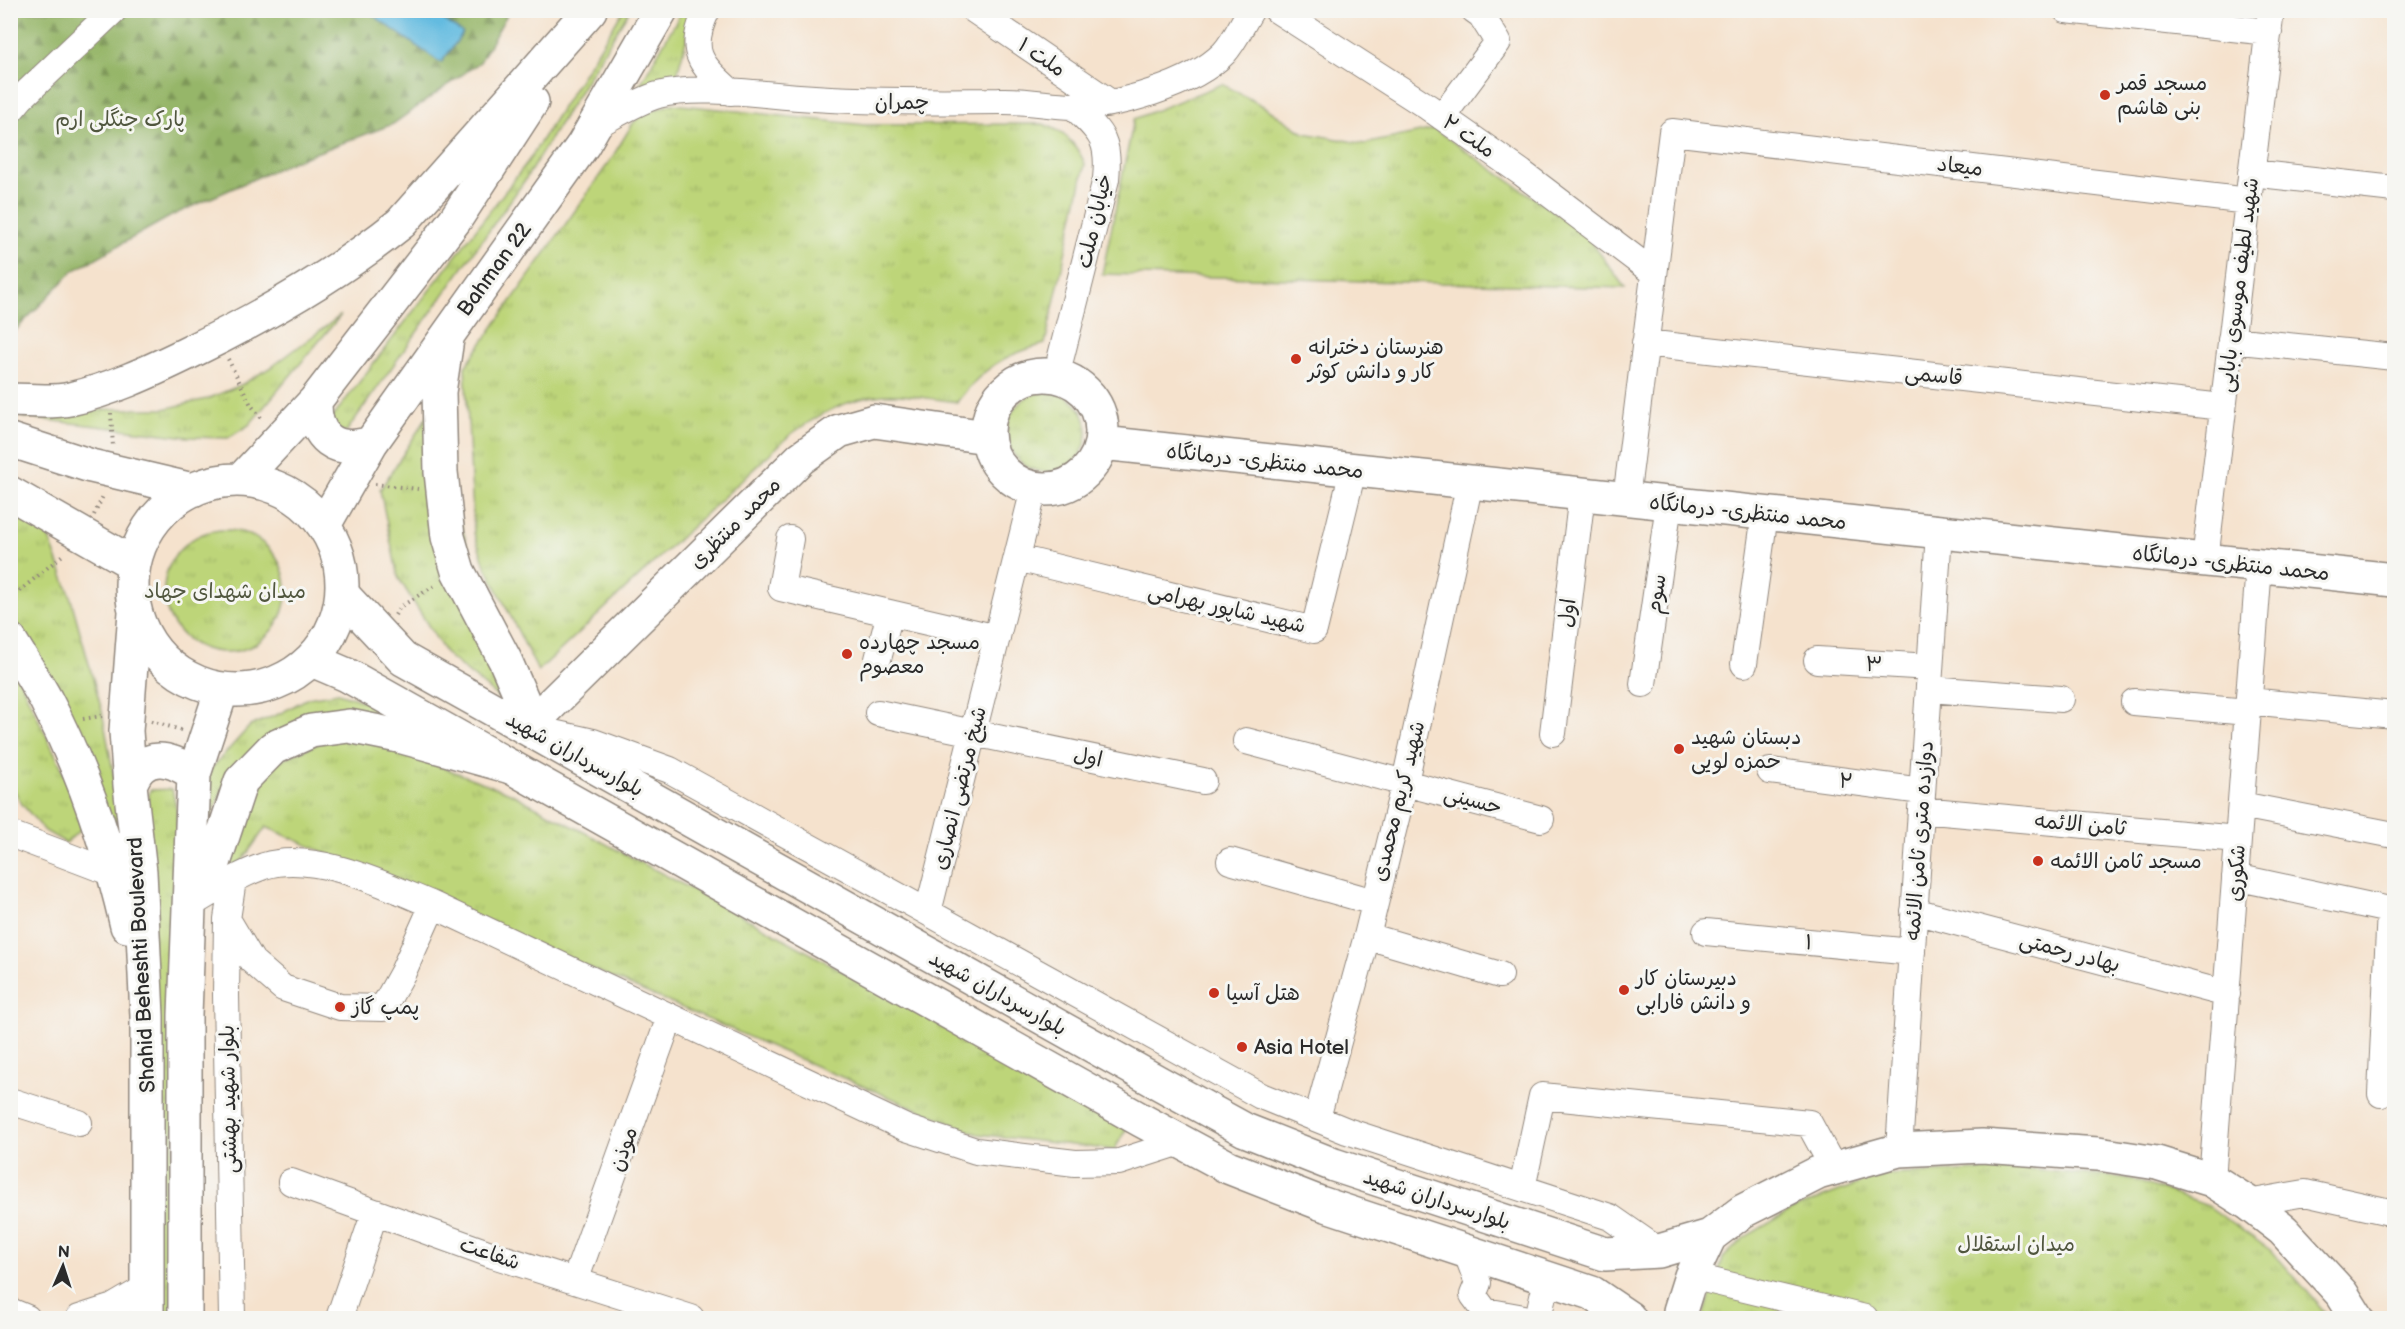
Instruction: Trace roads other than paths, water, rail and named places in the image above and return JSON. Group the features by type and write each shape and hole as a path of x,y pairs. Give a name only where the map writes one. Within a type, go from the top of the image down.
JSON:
{"main road":[{"path":"10,400 68,399 146,373 218,339 283,303 369,249 401,223 591,10"},
{"path":"241,480 315,401 455,220 591,10"},
{"name":"Bahman 22","path":"324,525 371,443 583,145 661,10"},
{"path":"448,332 439,392 441,472 448,537 458,571 505,660 522,699 528,727"},
{"path":"1056,376 1083,389 1093,400 1099,413 1102,443 1097,458 1078,480 1064,487 1049,490 1034,489 1007,476 994,458 987,437 988,422 1001,395 1012,385 1033,377 1056,376"},
{"path":"315,401 314,419 322,435 336,445 354,448 371,443"},
{"name":"محمد منتظری","path":"528,727 801,458 839,431 874,421 987,437"},
{"path":"10,440 92,466 193,490"},
{"name":"محمد منتظری- درمانگاه","path":"1102,443 2394,580"},
{"path":"241,480 265,484 288,493 308,507 324,525 336,547 342,570 342,595 338,619 327,641 312,660 293,675 270,685 246,690 222,689 198,683 170,666 158,655 144,635 135,612 132,588 134,564 142,541 155,520 172,502 193,490 216,482 241,480"},
{"path":"10,493 134,564"},
{"name":"بلوارسرداران شهید","path":"342,595 403,659 528,727 1170,1089 1260,1135 1335,1165 1605,1254 1659,1251 1710,1236"},
{"name":"Shahid Beheshti Boulevard","path":"135,612 126,731 140,872 147,1016 147,1318"},
{"path":"10,640 46,701 84,784 115,874 147,1016"},
{"path":"387,698 387,680 390,671 403,659"},
{"name":"بلوارسرداران شهید","path":"312,660 347,675 1228,1167 1320,1203 1592,1293 1629,1318"},
{"name":"Shahid Beheshti Boulevard","path":"185,1318 185,1016 194,774 222,689"},
{"path":"190,905 212,869 241,781 273,748 311,731 349,726 399,736 511,767"},
{"path":"130,785 139,768 156,760 177,762 194,774"},
{"path":"1680,1318 1691,1276 1710,1236 1743,1211 1818,1173 1899,1150 1982,1146 2098,1154 2157,1162 2212,1180 2248,1203 2283,1230 2342,1294 2358,1318"}],"street":[{"path":"10,111 114,10"},
{"path":"707,10 696,37 699,56 709,72 731,92"},
{"name":"ملت ۱","path":"974,10 1110,103"},
{"path":"1074,107 1110,103 1149,94 1199,71 1224,52 1251,10"},
{"name":"ملت ۲","path":"1277,10 1442,117 1522,173 1654,273"},
{"path":"1442,117 1498,42 1481,15 1474,10"},
{"path":"2066,10 2270,21"},
{"name":"شهید لطیف موسوی بابایی","path":"2205,560 2270,21"},
{"name":"چمران","path":"593,127 637,103 660,95 681,92 731,92 865,102 1018,100 1074,107"},
{"name":"خیابان ملت","path":"1056,376 1106,178 1108,157 1101,132 1074,107"},
{"name":"میعاد","path":"1654,273 1672,132 2248,201"},
{"path":"2252,173 2394,189"},
{"path":"1626,499 1654,273"},
{"path":"2231,340 2394,357"},
{"name":"قاسمی","path":"1646,344 2223,406"},
{"name":"شهید شاپور بهرامی","path":"1017,558 1314,630 1353,470"},
{"name":"شهید کریم محمدی","path":"1317,1118 1405,782 1470,482"},
{"name":"شیخ مرتضی انصاری","path":"928,912 1034,489"},
{"name":"اول","path":"1553,733 1582,494"},
{"name":"سوم","path":"1643,684 1669,504"},
{"path":"1744,664 1765,514"},
{"name":"دوازده متری ثامن الائمه","path":"1899,1150 1939,532"},
{"path":"790,539 781,588 997,638"},
{"name":"شکوری","path":"2212,1180 2259,566"},
{"path":"878,659 890,613"},
{"name":"۳","path":"1817,660 2061,699"},
{"path":"2134,702 2394,715"},
{"name":"اول","path":"878,713 1203,781"},
{"path":"528,727 593,742 670,770 1261,1096 1347,1131 1610,1217 1659,1251"},
{"name":"حسینی","path":"1246,741 1541,819"},
{"name":"۲","path":"1770,771 1922,801"},
{"name":"ثامن الائمه","path":"1922,801 2238,839"},
{"path":"2241,805 2394,835"},
{"path":"10,834 115,874"},
{"path":"1230,861 1374,902"},
{"path":"190,905 233,880 265,866 290,863 314,865 361,876 433,905 906,1128 976,1151 1076,1163 1119,1162 1181,1142"},
{"path":"2235,877 2392,911 2381,1094"},
{"name":"بلوار شهید بهشتی","path":"231,1318 226,994 227,919 233,880"},
{"path":"227,919 252,961 283,988 340,1006 382,1008 403,972 433,905"},
{"name":"بهادر رحمتی","path":"1914,911 2226,994"},
{"name":"۱","path":"1706,932 1912,952"},
{"path":"1366,936 1500,975"},
{"name":"موذن","path":"575,1281 670,1017"},
{"path":"1064,1030 1141,1030"},
{"path":"1233,1081 1260,1135"},
{"path":"1522,1188 1542,1096 1809,1123 1834,1169"},
{"path":"10,1101 79,1123"},
{"name":"شفاعت","path":"291,1182 575,1281 691,1318"},
{"path":"2248,1203 2305,1193 2394,1213"},
{"path":"339,1318 375,1212"},
{"path":"1466,1251 1478,1283 1473,1295 1485,1311 1524,1318"},
{"path":"1691,1276 1865,1318"},
{"path":"1538,1318 1543,1296 1555,1281"},
{"path":"79,1318 113,1307 147,1287"},
{"path":"10,1311 27,1318"}],"water":[{"path":"367,11 431,11 463,33 441,63"}],"place":[{"name":"مسجد قمر بنی هاشم","path":"2105,95"},
{"name":"هنرستان دخترانه کار و دانش کوثر","path":"1296,359"},
{"name":"مسجد چهارده معصوم","path":"847,654"},
{"name":"دبستان شهید حمزه لویی","path":"1679,749"},
{"name":"مسجد ثامن الائمه","path":"2038,861"},
{"name":"دبیرستان کار و دانش فارابی","path":"1624,990"},
{"name":"هتل آسیا","path":"1214,993"},
{"name":"پمپ گاز","path":"340,1007"},
{"name":"Asia Hotel","path":"1242,1047"}],"park label":[{"name":"پارک جنگلی ارم","path":"120,119"},
{"name":"میدان شهدای جهاد","path":"225,591"},
{"name":"میدان استقلال","path":"2016,1244"}]}
